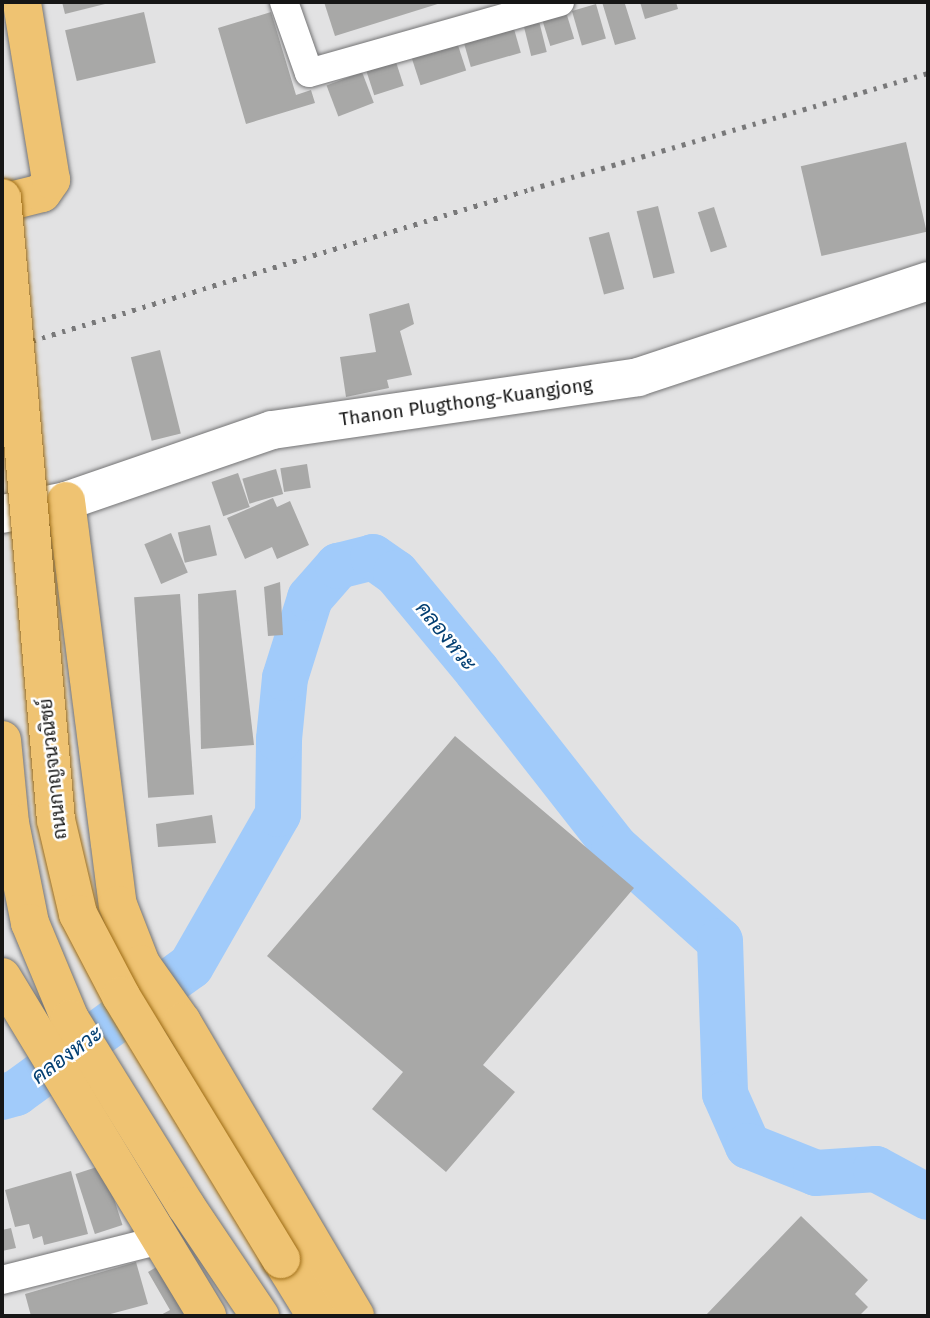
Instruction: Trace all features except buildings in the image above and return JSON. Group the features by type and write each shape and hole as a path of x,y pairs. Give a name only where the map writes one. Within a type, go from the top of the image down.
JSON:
{"main road":[{"path":"2,201 42,193 51,180 22,2"},
{"name":"ถนนกาญจนวณิชย์","path":"2,201 56,820 78,914 121,996 316,1316"},
{"path":"66,500 118,905 141,964 182,1022 355,1316"},
{"path":"2,740 10,823 30,923 70,1019 186,1206 252,1302"},
{"path":"2,977 207,1316"}],"street":[{"path":"284,2 309,73 560,2"},
{"name":"Thanon Plugthong-Kuangjong","path":"2,514 66,500 272,430 638,377 928,281"},
{"path":"2,1280 160,1240"}],"waterway":[{"name":"คลองหวะ","path":"2,1097 16,1093 191,966 278,814 279,739 285,678 310,598 338,566 373,557 396,573 477,671 614,846 720,941 725,1094 748,1146 816,1173 876,1169 928,1197"}],"railway":[{"path":"2,350 531,189 928,73"}]}
